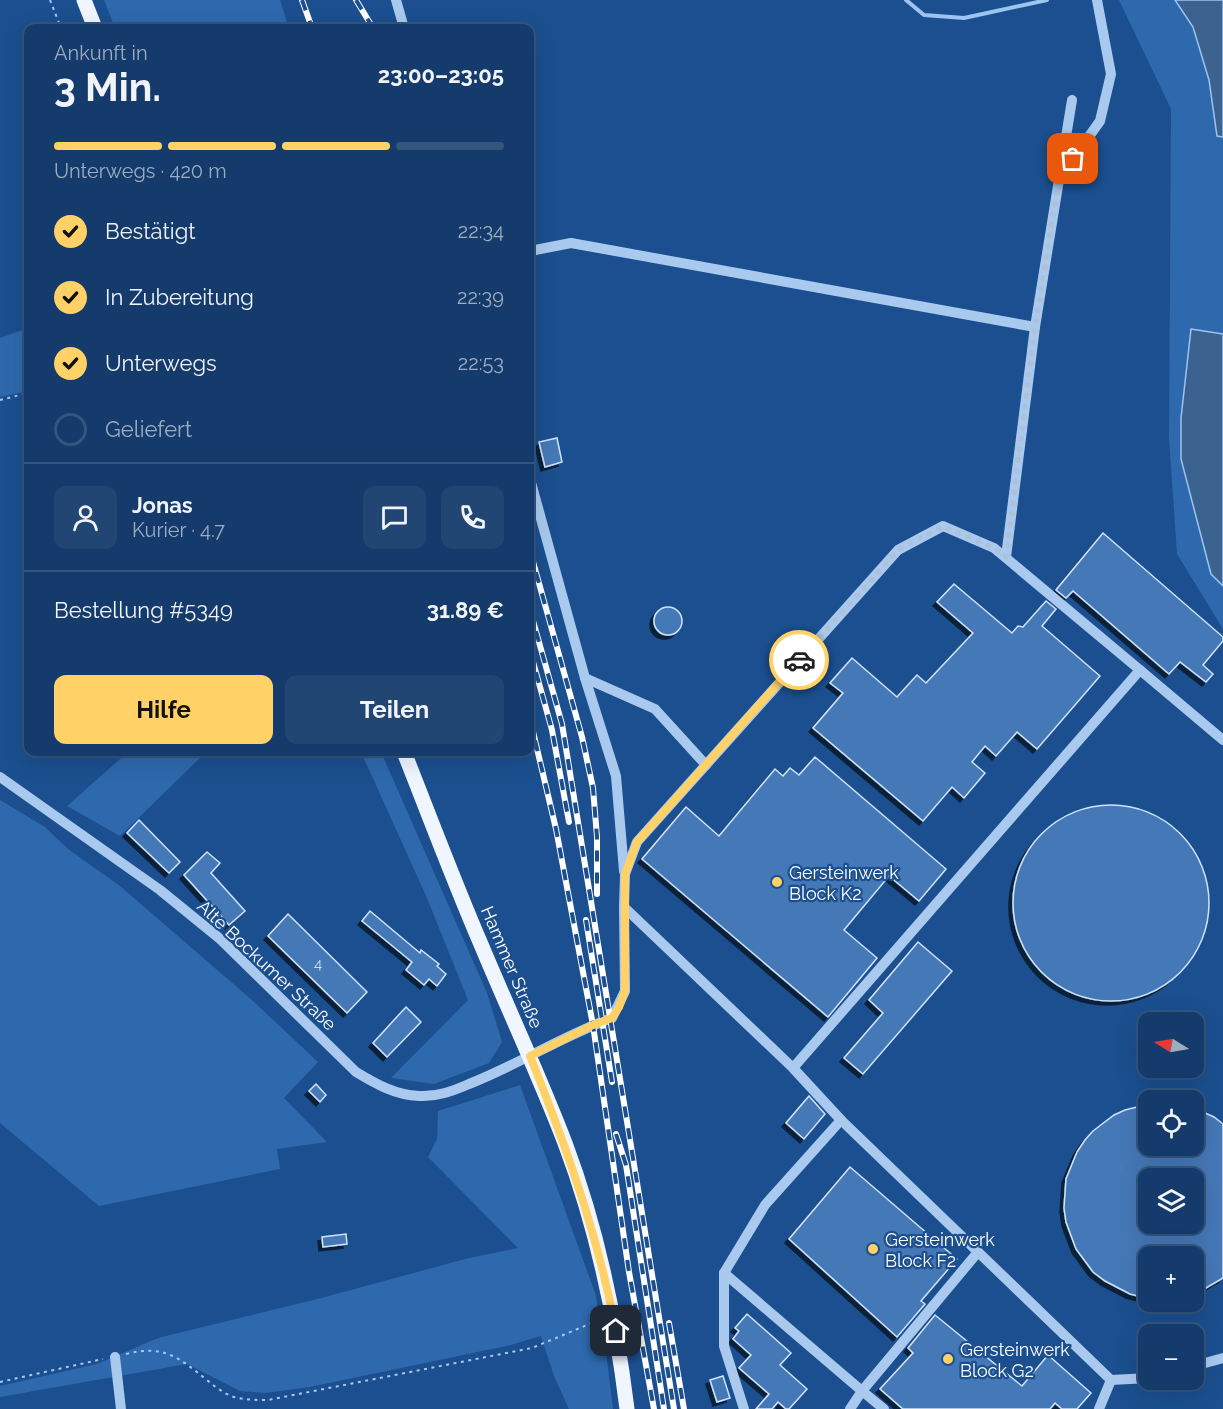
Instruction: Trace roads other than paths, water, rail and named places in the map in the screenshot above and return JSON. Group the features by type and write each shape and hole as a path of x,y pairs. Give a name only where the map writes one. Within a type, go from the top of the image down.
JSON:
{"main road":[{"path":"84,0 93,24"},
{"name":"Hammer Straße","path":"406,756 479,940 530,1056 565,1144 584,1200 613,1314 627,1409"}],"street":[{"path":"396,0 403,24"},
{"path":"1059,178 1100,121 1111,74 1097,0"},
{"path":"1006,557 1035,327 1072,100"},
{"path":"534,250 571,243 1035,327"},
{"path":"534,493 585,678 616,776 625,874"},
{"path":"625,874 637,842 898,550 943,526 994,548 1006,557 1223,740"},
{"path":"792,1068 1140,670"},
{"path":"585,678 655,709 706,765"},
{"name":"Alte Bockumer Straße","path":"0,777 160,890 219,938 356,1072 395,1092 429,1096 447,1093 492,1075 593,1025 612,1018 625,991 625,874"},
{"path":"624,907 1111,1380 1138,1379"},
{"path":"744,1409 724,1346 724,1273 765,1205 842,1120"},
{"path":"850,1409 862,1391 978,1252"},
{"path":"724,1273 884,1409"},
{"path":"115,1357 121,1409"},
{"path":"1204,1363 1223,1358"},
{"path":"1099,1409 1111,1380"}],"waterway":[{"path":"906,0 924,15 964,18 1047,0"}],"railway":[{"path":"302,0 311,24"},
{"path":"356,0 371,24"},
{"path":"534,565 582,737 593,788 597,837 597,894"},
{"path":"534,624 562,724 674,1409"},
{"path":"534,665 552,730 569,822"},
{"path":"534,736 556,829 593,1025 629,1272 654,1409"},
{"path":"586,920 612,1082"},
{"path":"616,1134 626,1165 664,1409"},
{"path":"669,1323 684,1409"}],"place":[{"name":"Gersteinwerk Block K2","path":"777,882"},
{"name":"Gersteinwerk Block F2","path":"873,1249"},
{"name":"Gersteinwerk Block G2","path":"948,1359"}]}
